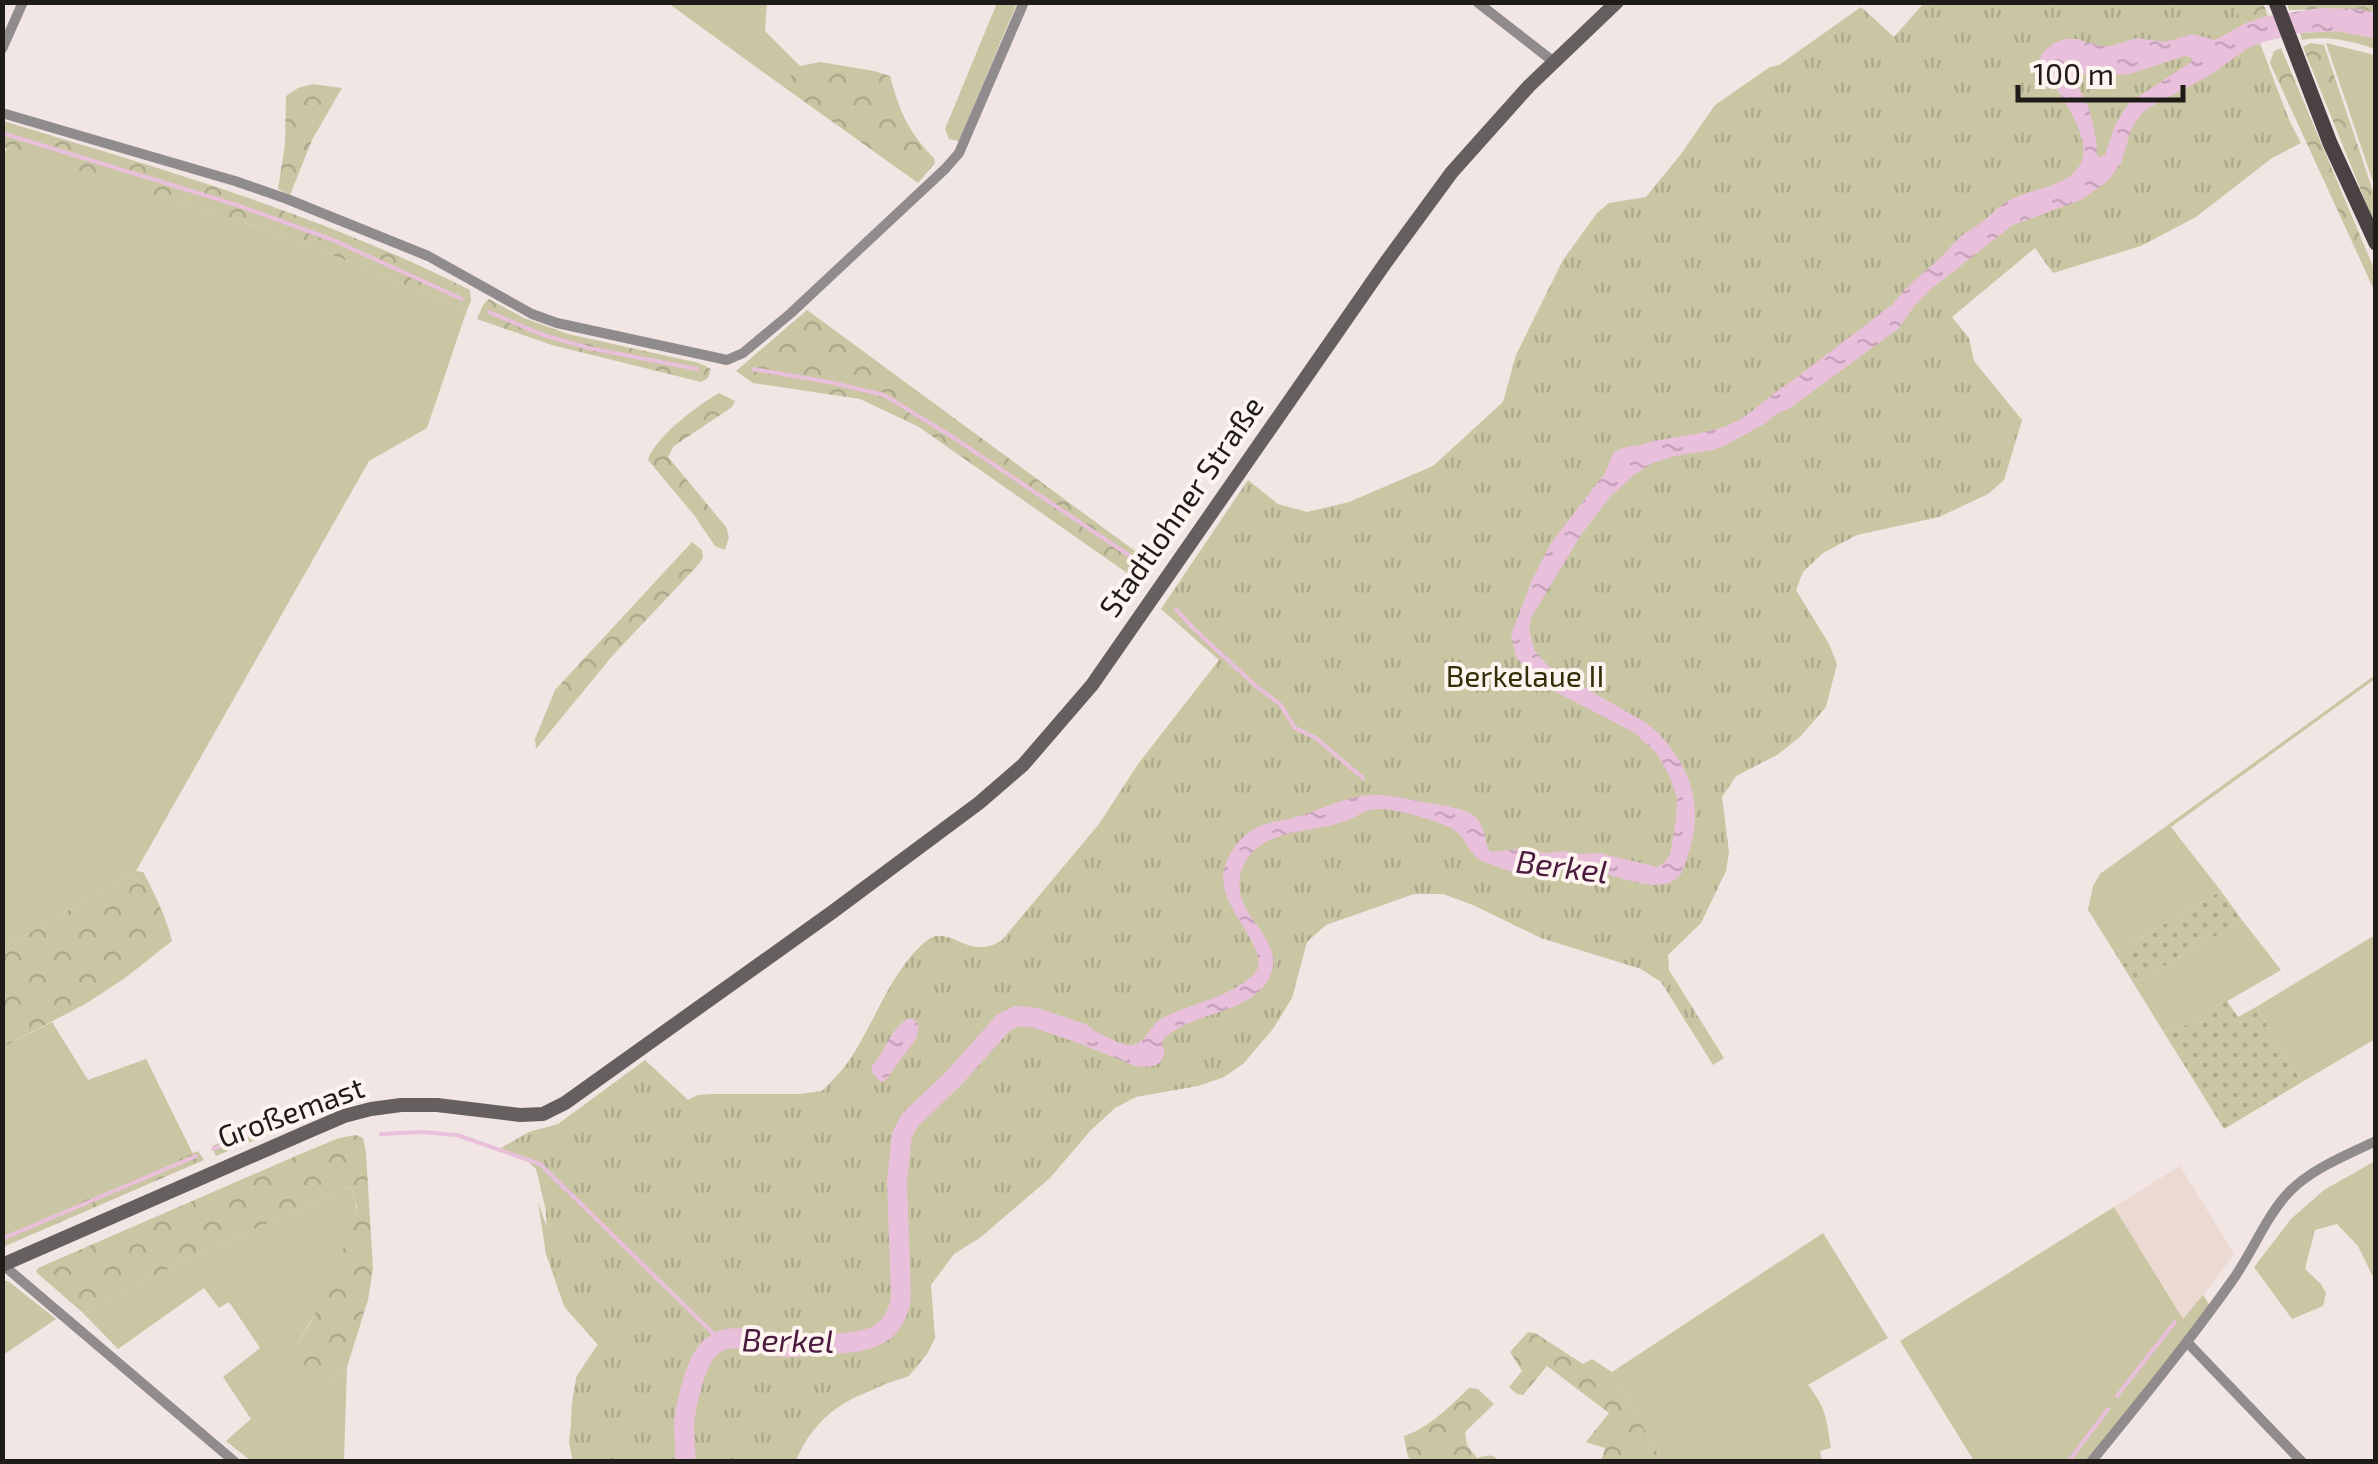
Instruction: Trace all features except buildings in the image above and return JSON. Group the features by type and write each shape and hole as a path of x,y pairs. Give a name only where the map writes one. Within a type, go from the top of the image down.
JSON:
{"main road":[{"path":"2276,2 2330,143 2376,243"}],"street":[{"path":"2,49 23,2"},
{"path":"2,113 287,199 428,256 532,314 556,323 727,360 743,353 791,312 945,170 959,153 1024,2"},
{"path":"1476,2 1554,62"},
{"name":"Stadtlohner Straße","path":"542,1114 584,1092 979,802 1022,764 1092,684 1452,172 1519,97 1617,2"},
{"name":"Großemast","path":"3,1264 344,1116 400,1104 542,1114"},
{"path":"2090,1462 2188,1342 2291,1190 2315,1171 2376,1140"},
{"path":"3,1264 235,1462"},
{"path":"2188,1342 2302,1462"}],"shaded area":[{"path":"2180,1166 2234,1254 2184,1320 2114,1207"}],"green space":[{"path":"668,3 767,3 765,31 800,66 781,85"},
{"path":"997,3 1017,3 959,141 949,139 945,129"},
{"name":"Berkelaue II","path":"1924,3 2233,3 2240,19 2260,43 2301,143 2272,158 2196,217 2141,246 2053,273 2035,248 1952,317 1969,338 1974,361 2022,420 2004,480 1988,494 1939,517 1857,535 1823,553 1803,572 1796,590 1837,664 1826,707 1800,737 1777,755 1736,776 1722,797 1729,852 1726,871 1701,923 1668,955 1669,970 1724,1058 1713,1065 1661,982 1641,969 1541,938 1443,894 1414,894 1326,925 1307,942 1292,998 1273,1029 1243,1064 1224,1077 1198,1086 1136,1097 1115,1108 1050,1178 981,1237 954,1254 931,1285 935,1338 927,1354 909,1376 833,1401 821,1411 791,1461 573,1461 574,1390 579,1375 600,1347 567,1310 562,1287 551,1267 546,1211 536,1169 499,1149 529,1132 558,1124 645,1060 688,1100 712,1094 822,1091 848,1062 905,964 929,939 945,936 980,947 1002,940 1099,824 1138,764 1219,660 1161,609 1248,480 1278,504 1307,512 1349,502 1433,466 1503,402 1516,355 1563,260 1597,213 1609,203 1646,197 1715,105 1861,7 1894,37"},
{"path":"2225,3 2263,3 2268,16 2233,31"},
{"path":"2287,3 2375,3 2375,13 2349,9 2289,10"},
{"path":"2337,31 2375,38 2375,49 2339,40 2302,40 2300,33"},
{"path":"2311,43 2324,45 2375,197 2375,225 2303,47"},
{"path":"2326,43 2375,55 2375,187 2371,176"},
{"path":"2281,48 2375,271 2375,292 2270,63 2274,51"},
{"path":"820,62 890,76 906,120 934,158 935,163 918,183 781,85 800,66"},
{"path":"312,84 342,88 312,140 290,195 278,189 285,144 286,96"},
{"path":"3,121 181,176 356,238 470,290 471,301 467,310 257,227 3,147"},
{"path":"7,148 257,227 467,310 427,428 369,461 136,871 3,948 2,158"},
{"path":"489,299 524,318 568,334 699,363 711,369 708,378 701,382 552,345 477,319"},
{"path":"807,310 1150,562 1137,580 919,427 860,399 753,383 736,371"},
{"path":"719,393 735,401 732,407 674,446 668,457 726,527 729,537 725,550 715,546 648,460 668,432"},
{"path":"692,542 702,550 699,564 613,655 536,749 535,739 555,690"},
{"path":"2375,675 2375,679 2171,827 2221,891 2115,953 2088,910 2100,874"},
{"path":"136,871 143,872 172,941 87,1003 3,1047 3,948"},
{"path":"2221,891 2242,920 2134,984 2115,953"},
{"path":"2242,920 2281,970 2181,1028 2163,1031 2134,984"},
{"path":"2375,935 2375,1039 2302,1082 2256,1007"},
{"path":"2227,1001 2238,1017 2256,1007 2302,1082 2224,1129 2163,1031 2181,1028"},
{"path":"52,1022 88,1080 146,1059 193,1154 3,1236 3,1047"},
{"path":"352,1089 360,1097 216,1156 212,1146"},
{"path":"356,1135 363,1138 366,1153 373,1269 368,1300 347,1367 327,1382 302,1379 290,1366 351,1231 357,1207 351,1187 193,1256 83,1313 36,1272 305,1152"},
{"path":"198,1151 204,1160 3,1247 3,1236"},
{"path":"2375,1161 2375,1281 2358,1246 2337,1224 2315,1230 2305,1269 2326,1293 2323,1306 2292,1319 2254,1267 2291,1219 2324,1190"},
{"path":"351,1187 356,1211 348,1244 294,1350 327,1382 347,1367 344,1461 251,1461 226,1441 251,1419 223,1377 260,1348 229,1302 219,1308 204,1288 118,1349 83,1313 193,1256"},
{"path":"538,1201 561,1271 606,1343 573,1461 569,1443 576,1377 598,1344 564,1306 546,1254"},
{"path":"2114,1207 2183,1319 2203,1295 2211,1307 2086,1461 1974,1461 1900,1341"},
{"path":"1823,1233 1888,1338 1808,1385 1822,1408 1828,1429 1831,1448 1820,1451 1822,1461 1662,1461 1612,1372"},
{"path":"3,1281 56,1319 3,1355"},
{"path":"1528,1332 1583,1364 1592,1359 1612,1372 1662,1461 1601,1461 1605,1448 1586,1442 1609,1413 1547,1366 1523,1395 1509,1387 1522,1371 1510,1352"},
{"path":"906,1371 831,1412 814,1429 796,1461 775,1462 831,1394"},
{"path":"1469,1388 1478,1389 1494,1404 1465,1432 1467,1445 1477,1458 1491,1456 1498,1460 1414,1462 1408,1457 1404,1436 1431,1422"}],"water":[{"path":"2320,8 2360,9 2375,13 2375,38 2337,31 2300,33 2267,41 2248,48 2210,75 2154,105 2137,120 2121,163 2108,181 2081,200 2013,225 1931,289 1898,329 1766,423 1724,446 1653,463 1634,475 1609,498 1581,535 1531,618 1529,629 1534,650 1550,668 1643,721 1675,753 1690,784 1695,809 1692,840 1680,875 1671,882 1648,884 1596,871 1548,868 1518,873 1482,861 1458,833 1443,825 1397,811 1370,810 1336,824 1272,839 1248,858 1240,876 1241,896 1269,945 1273,965 1255,995 1165,1037 1163,1059 1152,1066 1133,1065 1056,1034 1065,1019 1120,1043 1134,1045 1162,1018 1220,995 1252,976 1258,966 1258,954 1223,882 1229,855 1258,827 1345,800 1383,795 1463,810 1481,825 1492,852 1518,849 1600,853 1657,867 1664,863 1670,855 1677,798 1657,754 1635,733 1535,677 1516,657 1511,635 1551,543 1605,473 1614,452 1717,429 1744,417 1893,304 1956,241 2001,206 2073,173 2083,156 2081,135 2062,97 2040,68 2040,58 2054,43 2077,39 2111,46 2137,38 2165,42 2193,34 2215,40 2268,16","holes":["2185,56 2192,58 2129,103 2115,125 2105,155 2097,156 2091,116 2073,72 2096,76 2130,74"]},
{"path":"907,1019 914,1019 919,1025 916,1039 885,1081 880,1082 872,1066 895,1030"}],"waterway":[{"path":"2,133 237,205 333,240 462,299"},
{"path":"489,312 543,335 589,348 697,369"},
{"path":"753,369 884,395 1142,564"},
{"path":"1176,609 1258,688 1280,704 1295,728 1316,738 1363,778"},
{"name":"Berkel","path":"685,1462 684,1423 692,1385 703,1356 717,1343 736,1338 792,1347 852,1342 875,1336 892,1323 901,1298 897,1180 902,1135 910,1120 1004,1022 1017,1016 1036,1018 1083,1034"},
{"path":"213,1149 353,1092"},
{"path":"381,1134 457,1135 540,1164 721,1341"},
{"path":"2,1239 196,1156"},
{"path":"2117,1396 2175,1322"},
{"path":"2068,1462 2108,1409"}]}
